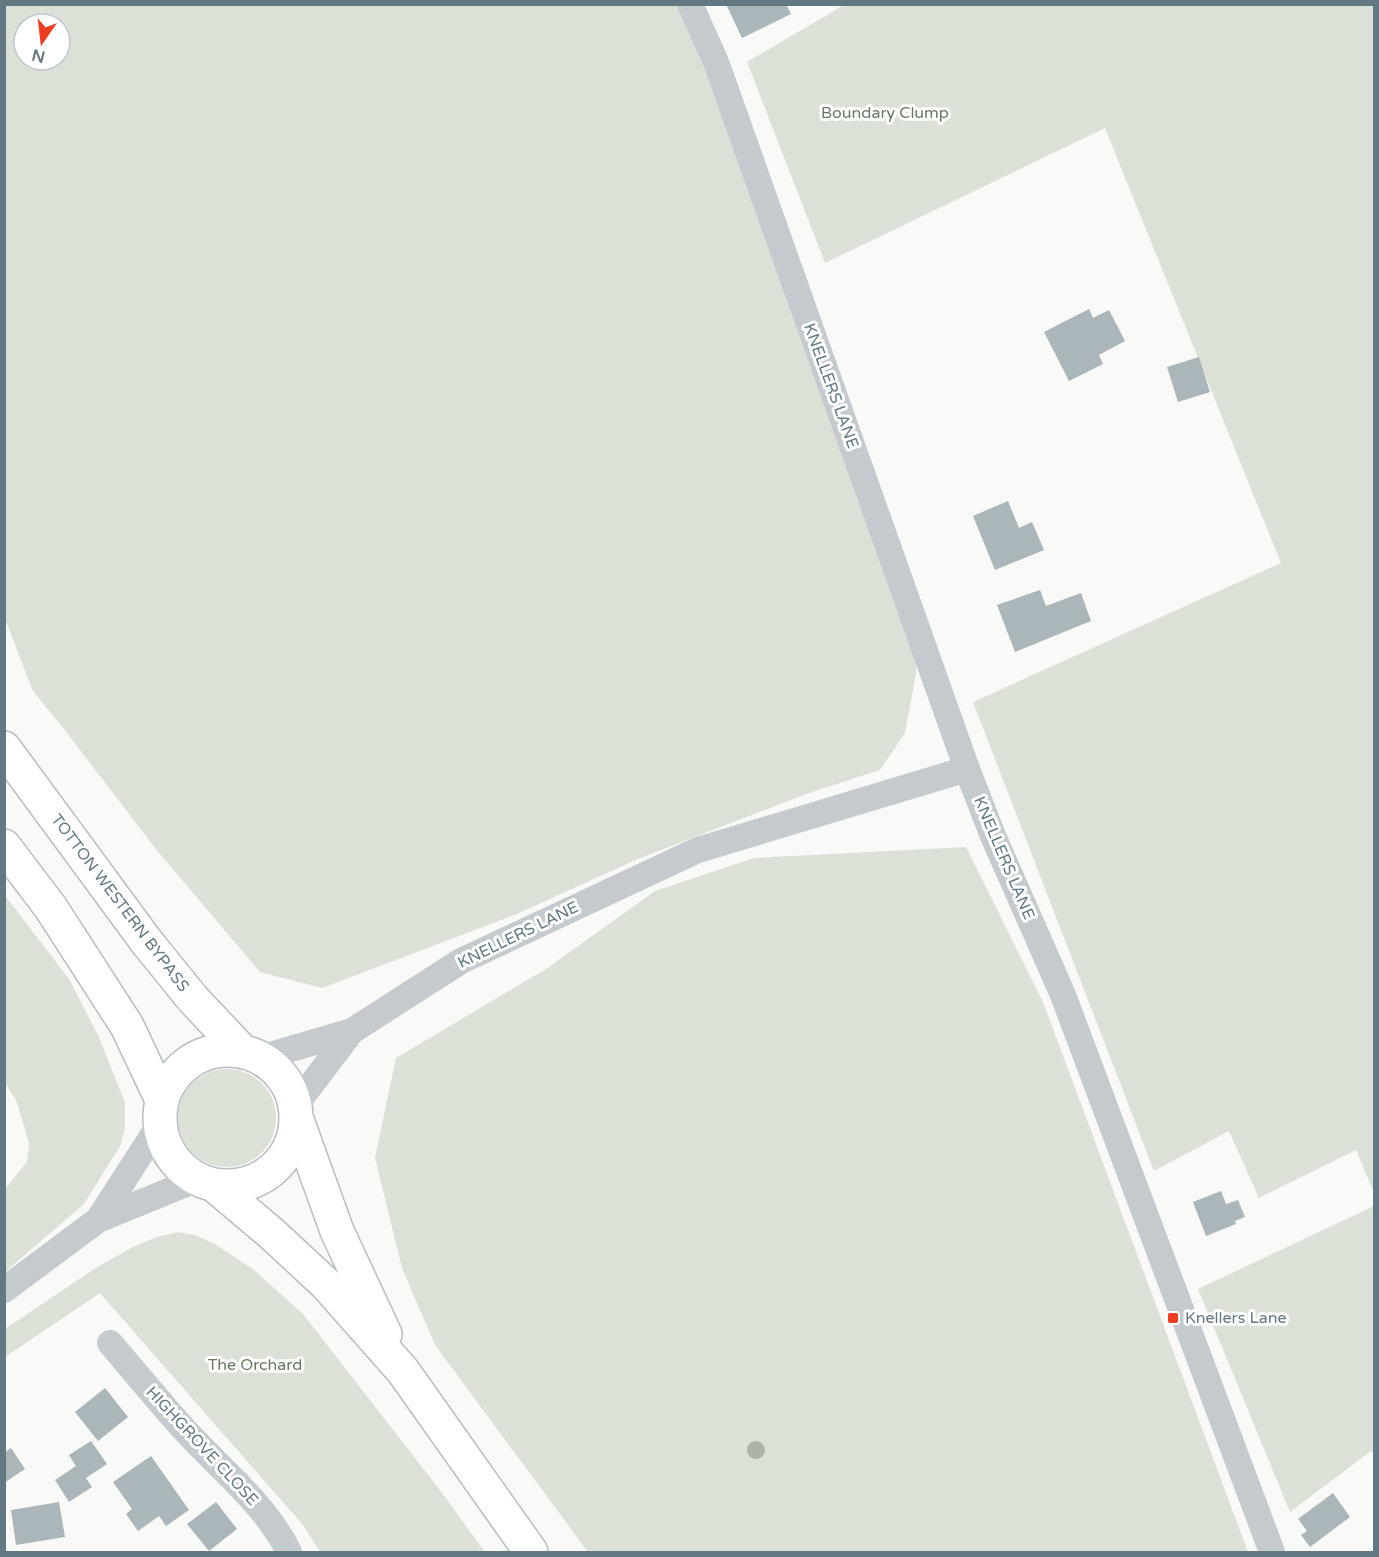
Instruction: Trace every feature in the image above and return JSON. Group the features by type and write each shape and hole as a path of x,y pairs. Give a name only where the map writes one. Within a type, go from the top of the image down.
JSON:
{"main road":[{"name":"TOTTON WESTERN BYPASS","path":"4,748 146,941 194,999 252,1055"},
{"path":"4,846 51,908 127,1026 161,1112 166,1147 179,1166 206,1182 271,1233 327,1285 403,1371 531,1552"},
{"path":"161,1112 171,1081 184,1066 202,1055 223,1050 252,1055 276,1070 289,1086 296,1113 337,1231 403,1371"},
{"path":"206,1182 231,1187 248,1184 264,1177 288,1152 294,1137 296,1113"}],"street":[{"name":"KNELLERS LANE","path":"690,4 716,62 967,769 993,836 1063,995 1272,1552"},
{"name":"KNELLERS LANE","path":"252,1055 352,1031 461,961 698,850 967,769"},
{"name":"KNELLERS LANE","path":"296,1113 352,1031"},
{"path":"98,1220 161,1112"},
{"path":"4,1290 98,1220 206,1182"},
{"name":"HIGHGROVE CLOSE","path":"110,1342 182,1427 263,1512 289,1552"}],"green space":[{"path":"5,5 690,5 916,626 916,673 905,733 880,770 809,793 638,859 512,916 322,988 260,972 155,848 33,691 5,619"},
{"name":"Boundary Clump","path":"844,5 1374,5 1374,1193 1356,1150 1259,1198 1229,1131 1154,1171 973,702 1281,563 1105,128 825,263 747,62"},
{"path":"966,847 1043,1002 1248,1552 588,1552 435,1345 402,1268 375,1158 396,1058 546,969 655,891 754,858"},
{"path":"4,894 69,979 99,1037 125,1103 125,1129 120,1146 84,1204 5,1272 5,1189 27,1162 29,1143 16,1100 5,1083"},
{"path":"227,1069 246,1073 262,1083 272,1099 276,1118 272,1137 262,1153 246,1163 227,1167 208,1163 192,1153 182,1137 178,1118 182,1099 192,1083 208,1073"},
{"path":"1374,1206 1374,1455 1371,1451 1290,1512 1198,1289"},
{"name":"The Orchard","path":"178,1232 195,1235 215,1244 254,1270 303,1314 485,1552 320,1552 303,1525 100,1293 5,1357 5,1329 94,1269 133,1247 157,1237"}],"building":[{"path":"726,4 786,4 791,14 742,38"},
{"path":"1089,309 1093,318 1109,310 1125,341 1099,355 1103,364 1069,381 1044,332"},
{"path":"1199,357 1210,392 1178,402 1167,367"},
{"path":"1008,501 1019,528 1032,522 1044,550 995,570 973,516"},
{"path":"1040,590 1046,606 1081,593 1091,621 1015,652 997,605"},
{"path":"1221,1191 1226,1204 1238,1200 1245,1217 1235,1221 1236,1224 1206,1236 1193,1202"},
{"path":"105,1388 128,1417 98,1441 75,1412"},
{"path":"91,1441 107,1464 86,1478 92,1487 69,1502 55,1480 76,1466 69,1455"},
{"path":"11,1448 25,1469 4,1483 4,1453"},
{"path":"151,1456 189,1510 166,1526 159,1516 138,1531 126,1514 132,1509 113,1482"},
{"path":"1333,1493 1350,1517 1310,1547 1301,1535 1307,1531 1298,1519"},
{"path":"59,1502 65,1537 16,1545 11,1510"},
{"path":"216,1502 237,1529 209,1551 187,1524"}],"place":[{"name":"Knellers Lane","path":"1173,1318"}]}
